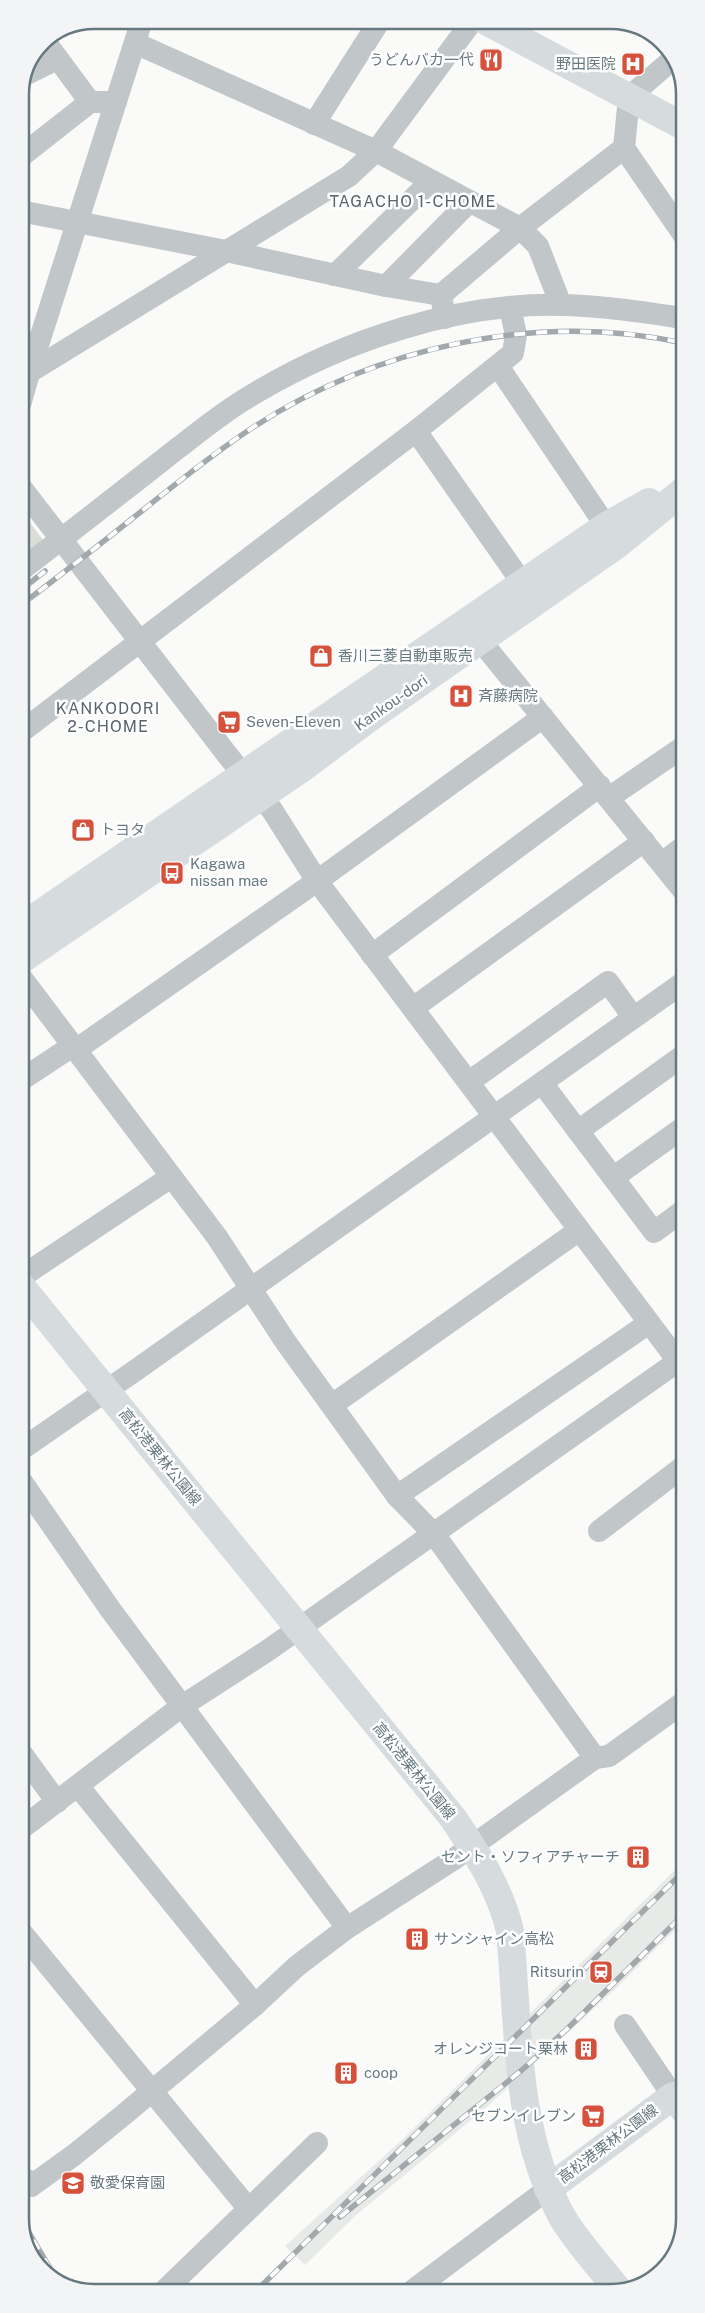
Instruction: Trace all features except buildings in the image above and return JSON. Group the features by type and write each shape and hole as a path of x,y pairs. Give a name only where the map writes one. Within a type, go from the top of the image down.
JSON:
{"main road":[{"path":"501,29 676,122"},
{"name":"Kankou-dori","path":"29,954 253,785 274,752 606,526 676,485"},
{"name":"Kankou-dori","path":"29,922 253,785 480,640 618,544 676,497"},
{"name":"高松港栗林公園線","path":"29,1296 453,1818 489,1873 507,1917 516,1995 523,2094 528,2127 548,2189 676,2101"},
{"path":"548,2189 562,2218 614,2284"}],"street":[{"path":"29,364 78,222 139,29"},
{"path":"314,124 374,29"},
{"path":"29,374 349,176 376,151 466,29"},
{"path":"135,43 376,151 520,228 538,246 561,304"},
{"path":"49,47 90,102"},
{"path":"34,70 57,59"},
{"path":"668,63 629,97 624,148 676,224"},
{"path":"29,150 90,102 116,102"},
{"path":"29,213 226,251 386,286 441,295 520,228 624,148"},
{"path":"335,275 431,181"},
{"path":"386,286 469,202"},
{"path":"441,295 444,318"},
{"path":"29,563 189,440 255,393 313,361 366,339 444,318 510,308 561,304 620,308 676,317"},
{"path":"29,726 416,431 513,353 516,344 510,308"},
{"path":"498,366 606,526"},
{"path":"416,431 523,584"},
{"path":"29,498 253,785 317,881 469,1082 578,1231 676,1355"},
{"path":"480,640 676,880"},
{"path":"29,1075 76,1047 317,881 543,717"},
{"path":"372,955 605,792 676,751"},
{"path":"413,1008 644,841"},
{"path":"662,862 676,853"},
{"path":"469,1082 608,982 633,1017"},
{"path":"29,987 76,1047 217,1237 285,1342 396,1496 434,1534 595,1758"},
{"path":"29,1444 676,987"},
{"path":"578,1131 676,1061"},
{"path":"542,1083 654,1232 676,1216"},
{"path":"614,1177 676,1134"},
{"path":"29,1272 171,1177"},
{"path":"332,1405 578,1231"},
{"path":"396,1496 649,1323"},
{"path":"29,1823 182,1706 299,1628 676,1366"},
{"path":"599,1531 676,1472"},
{"path":"29,1492 182,1706 347,1928"},
{"path":"29,2183 31,2186 74,2155 255,2004 297,1966 347,1928 472,1846 595,1758 609,1756 676,1708"},
{"path":"29,1764 57,1802"},
{"path":"78,1786 255,2004"},
{"path":"29,1942 248,2208"},
{"path":"625,2025 676,2091"},
{"path":"170,2284 317,2143"},
{"path":"437,2284 548,2189"}],"shaded area":[{"path":"29,522 44,541 29,551"},
{"path":"676,1869 676,1929 613,1991 488,2106 355,2216 305,2265 285,2246 403,2139"}],"railway":[{"path":"29,599 196,468 252,428 300,400 351,376 404,357 459,343 515,334 572,331 628,334 676,342"},
{"path":"29,584 45,571"},
{"path":"263,2284 676,1879"},
{"path":"340,2217 522,2070 567,2029 676,1922"},
{"path":"31,2236 48,2265"}],"place":[{"name":"うどんバカ一代","path":"491,60"},
{"name":"野田医院","path":"633,64"},
{"name":"香川三菱自動車販売","path":"321,656"},
{"name":"斉藤病院","path":"461,696"},
{"name":"Seven-Eleven","path":"229,722"},
{"name":"トヨタ","path":"83,830"},
{"name":"Kagawa nissan mae","path":"172,873"},
{"name":"セント・ソフィアチャーチ","path":"638,1857"},
{"name":"サンシャイン高松","path":"417,1939"},
{"name":"Ritsurin","path":"601,1972"},
{"name":"オレンジコート栗林","path":"586,2049"},
{"name":"coop","path":"346,2073"},
{"name":"セブンイレブン","path":"593,2116"},
{"name":"敬愛保育園","path":"73,2183"}],"district":[{"name":"TAGACHO 1-CHOME","path":"413,201"},
{"name":"KANKODORI 2-CHOME","path":"108,717"}]}
